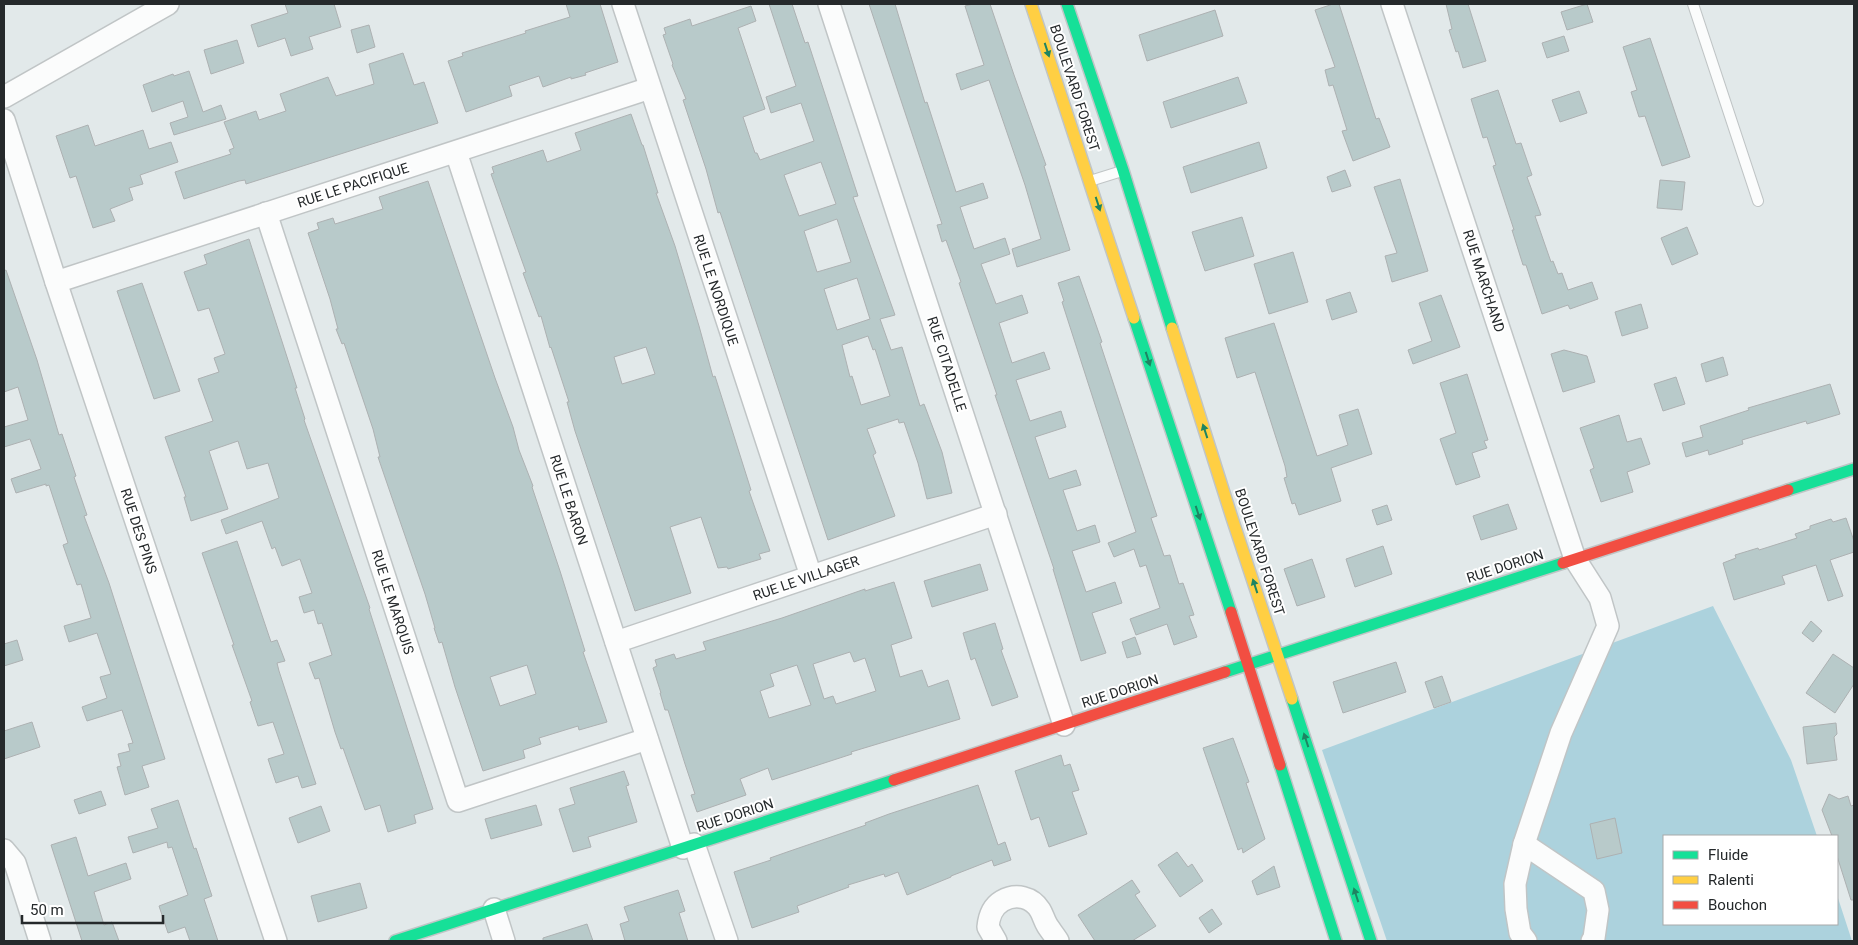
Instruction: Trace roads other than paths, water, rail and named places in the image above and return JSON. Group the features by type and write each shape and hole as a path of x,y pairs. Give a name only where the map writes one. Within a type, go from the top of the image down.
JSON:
{"street":[{"path":"4,97 168,4"},
{"name":"RUE LE NORDIQUE","path":"623,4 810,576"},
{"name":"RUE CITADELLE","path":"829,4 1064,725"},
{"name":"BOULEVARD FOREST","path":"1031,4 1248,665 1336,941"},
{"name":"BOULEVARD FOREST","path":"1068,4 1371,941"},
{"name":"RUE MARCHAND","path":"1392,4 1575,559 1600,598 1608,626 1561,733 1524,844 1515,884 1516,909 1520,933 1526,941"},
{"name":"RUE LE PACIFIQUE","path":"56,282 650,88"},
{"name":"RUE DES PINS","path":"4,120 56,282 276,941"},
{"name":"RUE LE BARON","path":"456,152 647,739 727,941"},
{"name":"RUE LE MARQUIS","path":"266,214 458,800 647,739"},
{"name":"RUE DORION","path":"395,941 1854,469"},
{"name":"RUE LE VILLAGER","path":"616,642 996,514"},
{"path":"1524,844 1594,891 1598,910 1592,941"},
{"path":"4,850 15,863 40,941"},
{"path":"996,941 988,927 992,909 1010,897 1022,897 1034,902 1058,941"},
{"path":"494,909 504,941"}],"lane":[{"path":"1693,4 1758,201"},
{"path":"1090,181 1122,170"}]}
